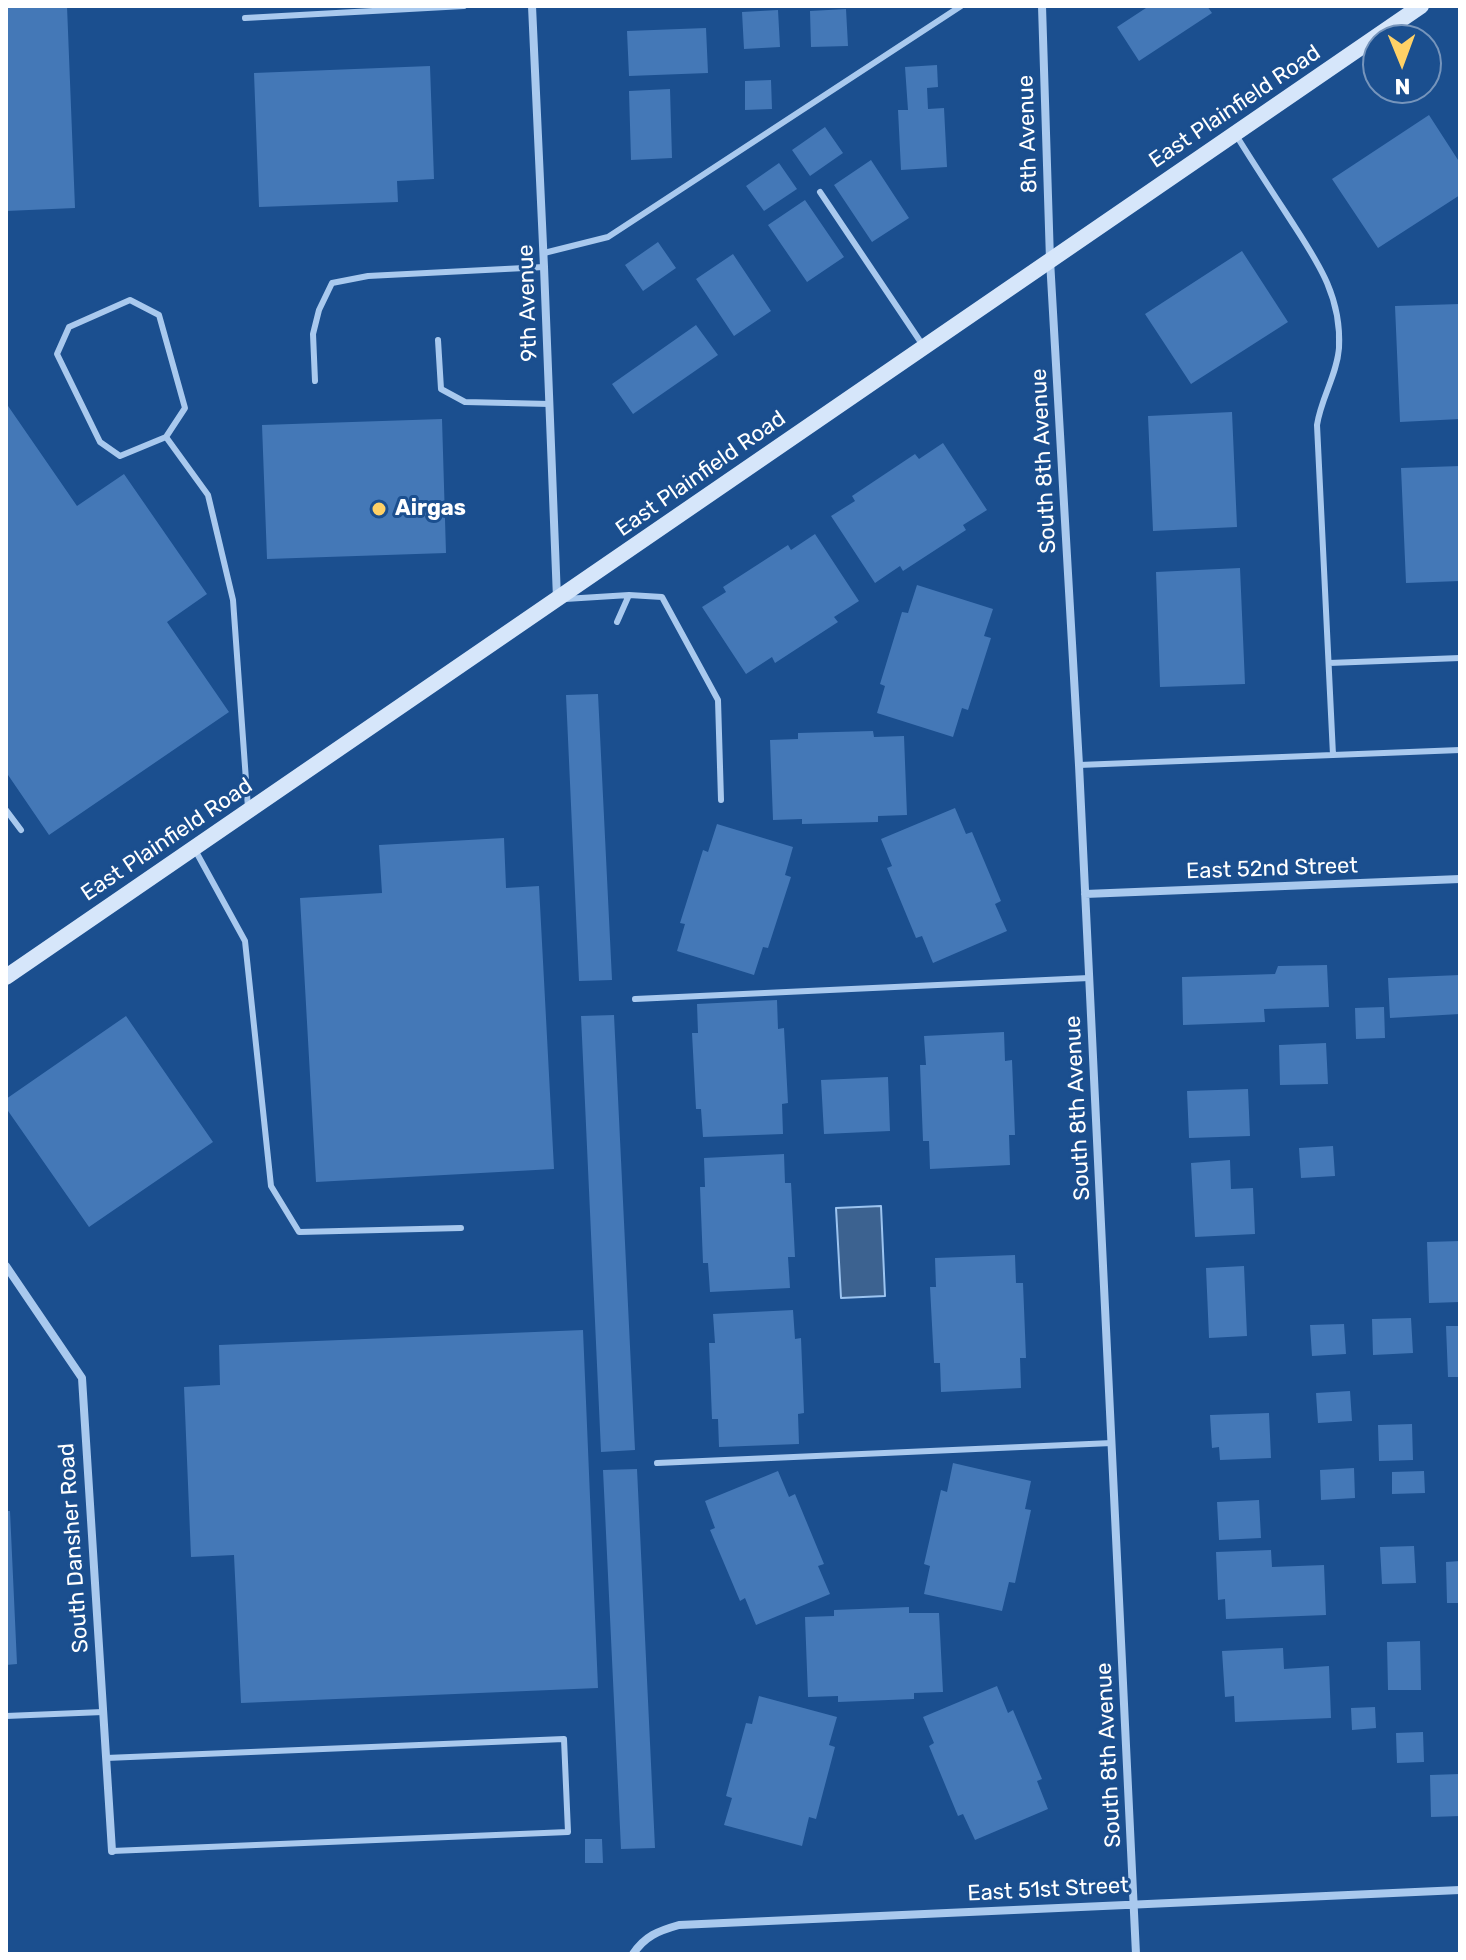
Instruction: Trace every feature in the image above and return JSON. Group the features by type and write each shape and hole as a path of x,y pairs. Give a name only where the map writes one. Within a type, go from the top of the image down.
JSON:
{"main road":[{"name":"East Plainfield Road","path":"6,977 1421,6"}],"street":[{"name":"9th Avenue","path":"532,6 557,599"},
{"name":"8th Avenue","path":"1042,6 1050,260"},
{"name":"South 8th Avenue","path":"1050,260 1079,765 1136,1954"},
{"name":"East 52nd Street","path":"1085,894 1460,879"},
{"name":"South Dansher Road","path":"6,1266 82,1378 112,1851"},
{"name":"East 51st Street","path":"633,1954 642,1941 679,1925 1460,1890"}],"lane":[{"path":"245,18 464,6"},
{"path":"544,253 608,237 961,6"},
{"path":"1235,134 1322,269 1333,296 1338,321 1339,349 1335,370 1319,408 1317,425 1333,755"},
{"path":"820,192 924,347"},
{"path":"315,381 313,334 319,310 332,283 368,276 544,267"},
{"path":"130,300 159,315 185,408 166,437 120,456 100,442 57,354 69,327 130,300"},
{"path":"438,340 441,389 465,402 550,404"},
{"path":"166,437 208,495 233,600 248,811"},
{"path":"557,599 629,595 662,597 718,700 721,800"},
{"path":"617,622 629,595"},
{"path":"1329,663 1460,658"},
{"path":"1079,765 1460,750"},
{"path":"6,810 21,830"},
{"path":"194,848 245,941 271,1186 299,1232 461,1228"},
{"path":"635,999 1089,978"},
{"path":"657,1463 1112,1443"},
{"path":"6,1716 103,1712"},
{"path":"106,1758 564,1739 568,1832 112,1851"}],"water":[{"path":"881,1206 885,1296 841,1298 836,1208"}],"building":[{"path":"6,6 67,6 75,208 6,211"},
{"path":"1149,6 1207,6 1212,13 1139,61 1117,27"},
{"path":"846,9 848,46 811,47 810,11"},
{"path":"778,10 780,47 744,49 742,12"},
{"path":"706,28 708,73 629,76 627,31"},
{"path":"937,65 938,87 927,88 928,109 944,108 947,167 901,170 898,110 908,110 905,67"},
{"path":"430,66 434,179 397,181 398,202 259,207 254,73"},
{"path":"771,80 772,109 745,110 745,81"},
{"path":"670,89 672,158 631,160 629,91"},
{"path":"1429,115 1460,163 1460,195 1378,248 1332,179"},
{"path":"825,127 843,153 810,176 792,150"},
{"path":"871,160 909,218 872,242 834,185"},
{"path":"779,163 797,189 764,211 746,186"},
{"path":"805,200 844,257 807,282 768,225"},
{"path":"658,242 676,268 643,291 625,265"},
{"path":"1242,251 1288,322 1191,384 1145,314"},
{"path":"733,254 771,311 734,336 696,279"},
{"path":"1460,304 1460,419 1400,422 1395,306"},
{"path":"696,325 718,355 633,414 612,384"},
{"path":"6,403 77,506 124,474 207,594 167,622 229,712 49,835 6,772"},
{"path":"1232,412 1237,527 1153,531 1148,416"},
{"path":"442,419 446,553 267,559 262,425"},
{"path":"943,443 987,510 963,525 966,530 903,571 900,566 875,583 831,516 855,501 852,496 915,454 919,459"},
{"path":"1460,466 1460,581 1406,583 1401,468"},
{"path":"815,534 859,601 834,617 838,622 775,663 772,657 746,674 702,607 726,592 723,587 788,545 791,550"},
{"path":"1240,568 1245,684 1160,687 1156,572"},
{"path":"917,585 993,609 984,636 991,638 968,710 962,708 953,737 877,713 885,686 880,684 902,612 908,613"},
{"path":"598,694 612,980 579,981 566,695"},
{"path":"873,731 874,737 904,736 907,815 878,816 878,822 802,824 802,819 773,820 770,740 798,739 798,733"},
{"path":"955,808 966,834 972,832 1001,901 995,904 1007,931 933,963 922,936 916,938 887,868 892,866 881,839"},
{"path":"717,824 793,847 785,875 791,877 768,948 763,947 754,975 677,951 685,924 680,923 703,850 708,852"},
{"path":"504,838 506,888 539,886 554,1169 316,1182 300,898 382,893 379,845"},
{"path":"1327,965 1329,1007 1264,1009 1265,1022 1183,1025 1182,977 1275,974 1278,966"},
{"path":"1460,975 1460,1014 1390,1018 1388,978"},
{"path":"777,1000 778,1029 784,1028 788,1103 782,1104 783,1134 703,1137 701,1109 696,1109 692,1033 698,1033 697,1004"},
{"path":"1384,1007 1385,1038 1356,1039 1355,1008"},
{"path":"614,1015 635,1450 601,1452 581,1016"},
{"path":"126,1016 213,1142 89,1227 6,1108 6,1099"},
{"path":"1004,1032 1005,1061 1012,1060 1015,1135 1009,1135 1010,1165 930,1169 929,1141 923,1141 920,1065 926,1065 924,1036"},
{"path":"1326,1043 1328,1084 1280,1085 1279,1045"},
{"path":"888,1077 890,1131 824,1134 821,1080"},
{"path":"1248,1089 1250,1136 1189,1138 1187,1091"},
{"path":"1333,1146 1335,1176 1301,1178 1299,1148"},
{"path":"784,1154 785,1183 791,1183 795,1257 788,1257 790,1288 710,1292 708,1263 703,1263 700,1187 705,1187 704,1158"},
{"path":"1230,1160 1231,1189 1253,1188 1255,1234 1195,1237 1191,1163"},
{"path":"1460,1241 1460,1302 1429,1303 1427,1242"},
{"path":"1015,1255 1016,1283 1023,1283 1026,1358 1020,1358 1021,1388 941,1392 940,1363 934,1363 930,1287 936,1287 935,1258"},
{"path":"1244,1266 1247,1336 1209,1338 1206,1268"},
{"path":"793,1310 795,1339 801,1338 804,1413 798,1414 799,1444 719,1447 718,1419 712,1419 709,1343 715,1343 713,1314"},
{"path":"1411,1318 1413,1353 1373,1355 1372,1319"},
{"path":"1344,1324 1346,1354 1312,1356 1310,1325"},
{"path":"1446,1326 1460,1326 1460,1377 1448,1377"},
{"path":"583,1330 598,1688 241,1703 234,1555 191,1557 184,1387 220,1385 219,1345"},
{"path":"1350,1391 1352,1421 1318,1423 1316,1393"},
{"path":"1269,1413 1271,1458 1220,1460 1219,1447 1212,1448 1210,1415"},
{"path":"1412,1424 1413,1460 1379,1461 1378,1425"},
{"path":"953,1463 1031,1481 1025,1509 1031,1510 1015,1583 1009,1582 1002,1611 924,1594 930,1566 924,1564 941,1490 947,1492"},
{"path":"1354,1468 1355,1498 1321,1500 1320,1470"},
{"path":"637,1469 655,1848 621,1849 603,1470"},
{"path":"778,1471 789,1497 795,1494 824,1564 818,1566 830,1594 756,1625 745,1598 740,1601 710,1530 715,1528 705,1501"},
{"path":"1424,1471 1425,1493 1392,1494 1392,1472"},
{"path":"1259,1500 1261,1538 1219,1540 1217,1502"},
{"path":"6,1511 10,1511 17,1664 6,1665"},
{"path":"1414,1546 1416,1583 1382,1584 1380,1547"},
{"path":"1271,1550 1272,1567 1324,1565 1326,1615 1226,1619 1225,1599 1218,1600 1216,1552"},
{"path":"1460,1561 1460,1603 1447,1603 1446,1562"},
{"path":"909,1607 909,1613 939,1613 943,1692 914,1693 914,1699 838,1702 838,1696 808,1697 805,1617 834,1616 834,1610"},
{"path":"1420,1641 1421,1690 1388,1690 1387,1642"},
{"path":"1283,1648 1284,1669 1329,1666 1331,1718 1235,1722 1234,1696 1225,1697 1222,1651"},
{"path":"997,1686 1008,1713 1013,1710 1042,1779 1037,1781 1048,1809 975,1840 963,1814 958,1816 929,1746 934,1743 923,1717"},
{"path":"759,1696 837,1717 829,1745 835,1747 816,1819 809,1817 802,1846 724,1825 732,1798 726,1796 746,1723 752,1724"},
{"path":"1375,1707 1376,1728 1352,1730 1351,1708"},
{"path":"1423,1732 1424,1762 1397,1763 1396,1733"},
{"path":"1460,1774 1460,1816 1431,1817 1430,1775"},
{"path":"585,1839 602,1839 603,1863 585,1863"}],"place":[{"name":"Airgas","path":"379,509"}]}
